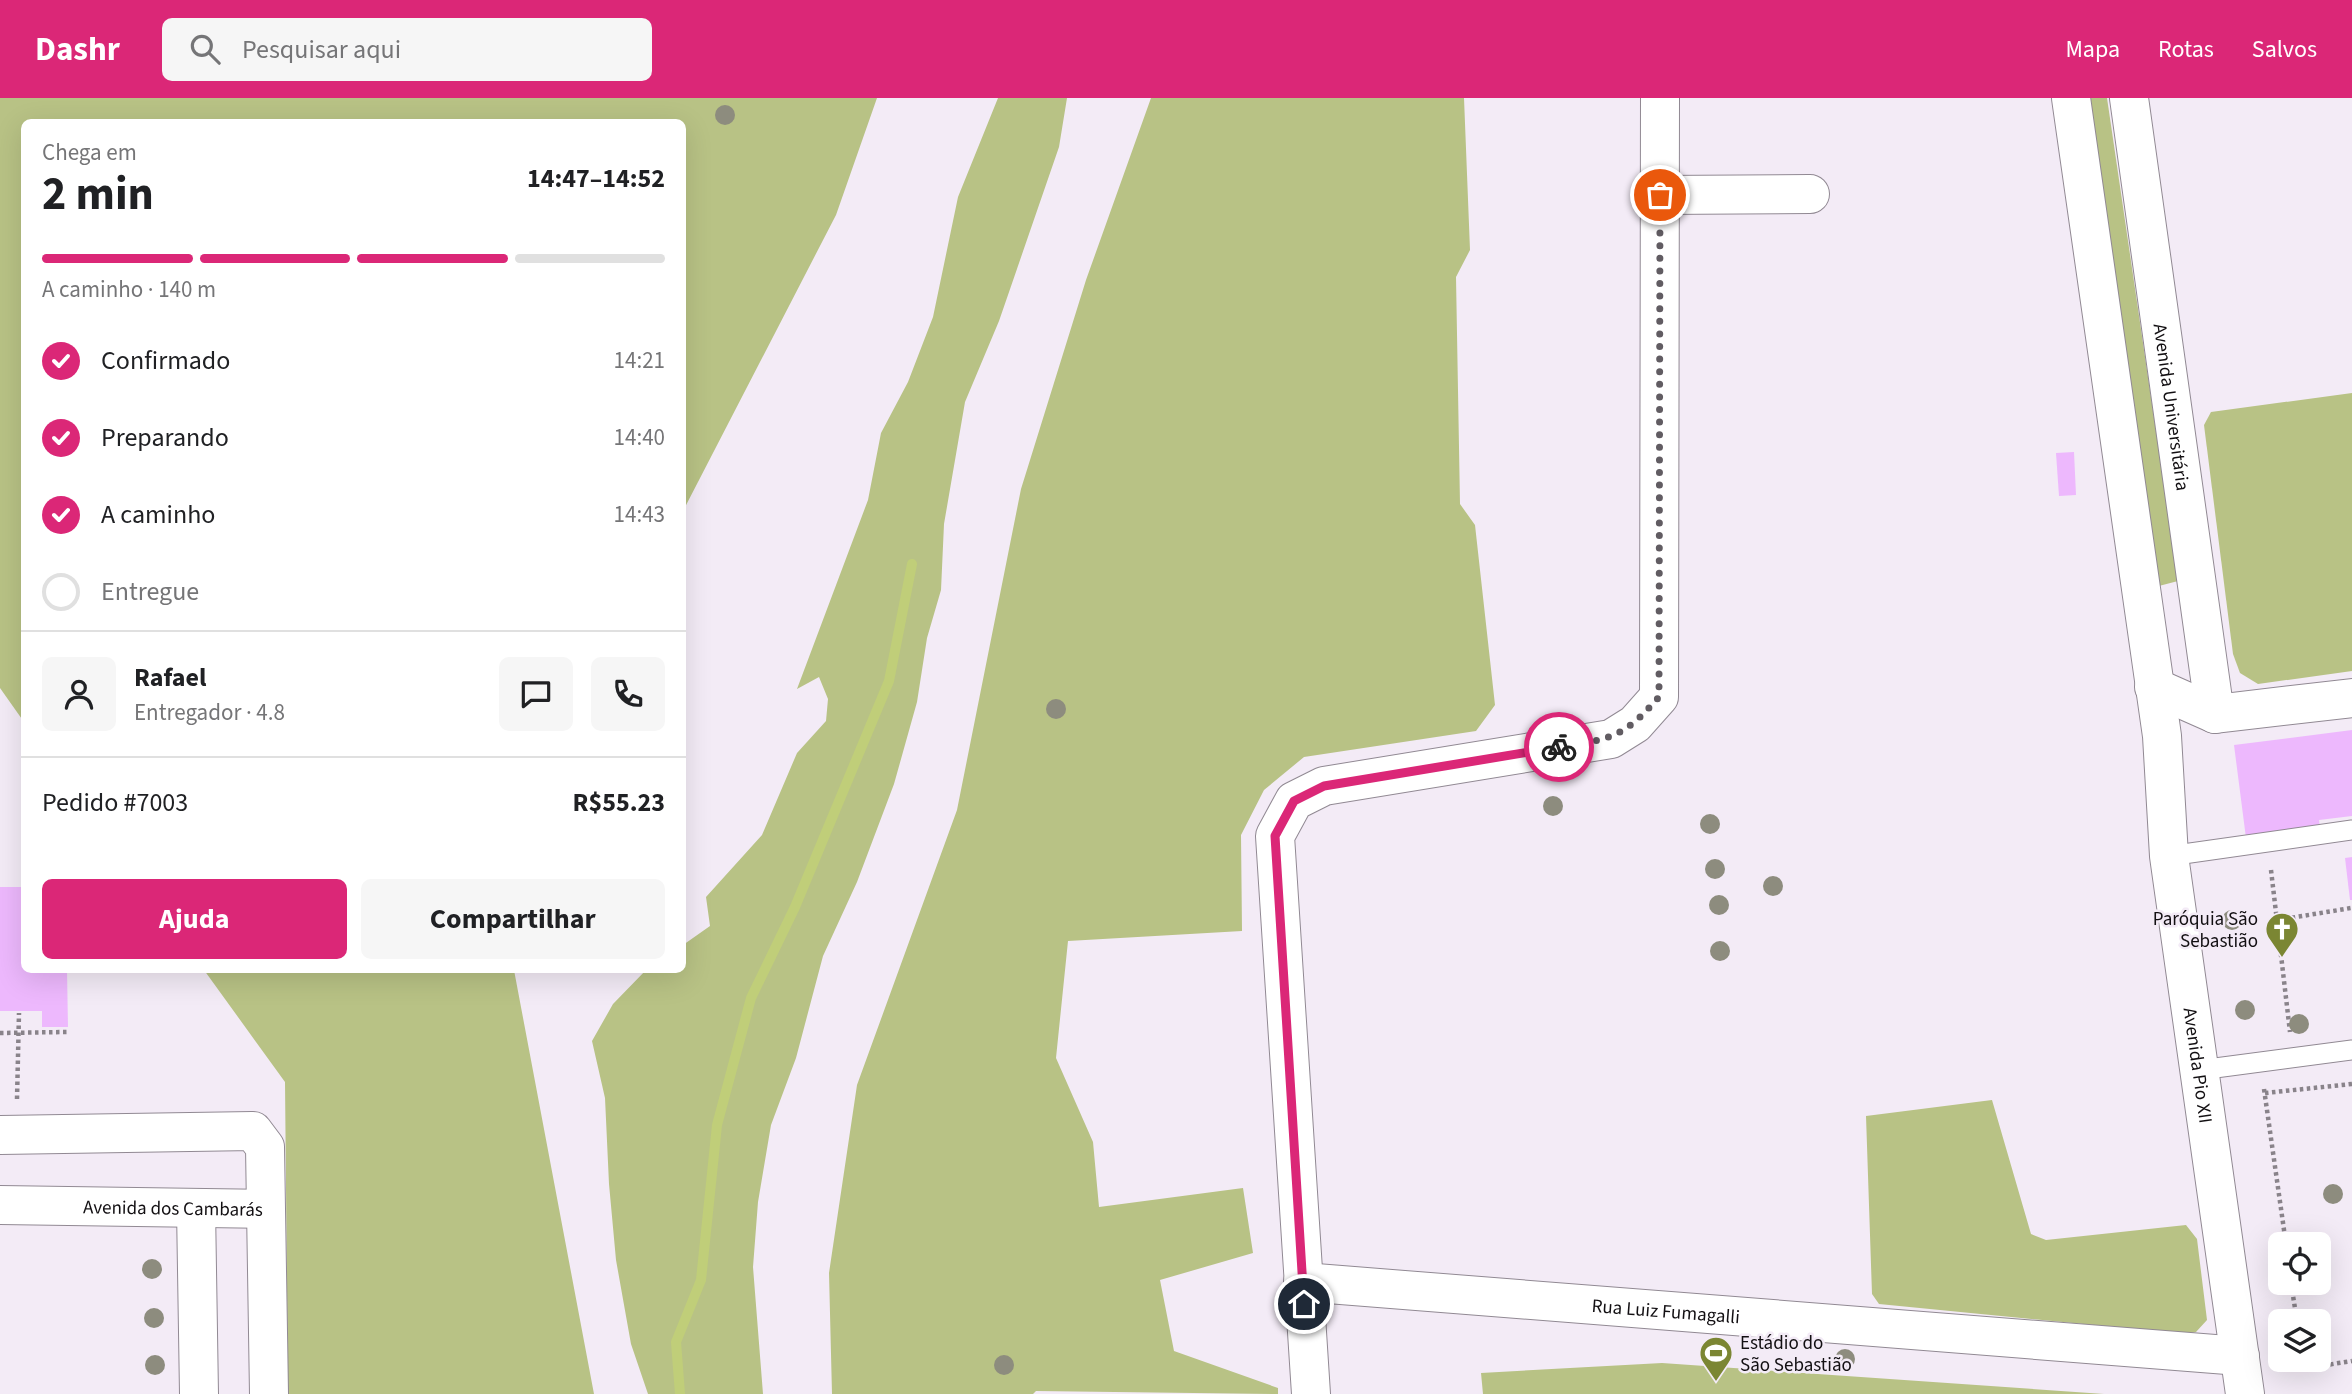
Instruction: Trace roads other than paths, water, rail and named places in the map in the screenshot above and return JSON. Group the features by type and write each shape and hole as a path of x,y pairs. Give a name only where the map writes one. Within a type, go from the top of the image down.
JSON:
{"street":[{"path":"1311,1394 1275,836 1294,801 1324,786 1611,739 1635,724 1659,697 1660,98"},
{"path":"2071,98 2154,687 2215,714"},
{"name":"Avenida Universitária","path":"2129,98 2215,714"},
{"path":"1660,195 1810,194"},
{"name":"Avenida Pio XII","path":"2154,687 2162,736 2169,856 2245,1394"},
{"path":"2162,736 2215,714 2352,698"},
{"name":"Avenida dos Cambarás","path":"0,1205 265,1209 265,1147 253,1131 8,1135"},
{"path":"195,1208 199,1394"},
{"path":"265,1209 269,1394"},
{"name":"Rua Luiz Fumagalli","path":"1303,1282 2240,1356"}],"lane":[{"path":"2169,856 2352,830"},
{"path":"2200,1070 2352,1050"}],"waterway":[{"path":"680,1394 676,1342 701,1280 717,1125 751,998 795,907 889,681 912,564"}],"place":[{"name":"Paróquia São Sebastião","path":"2282,959"},
{"name":"Estádio do São Sebastião","path":"1716,1383"}]}
